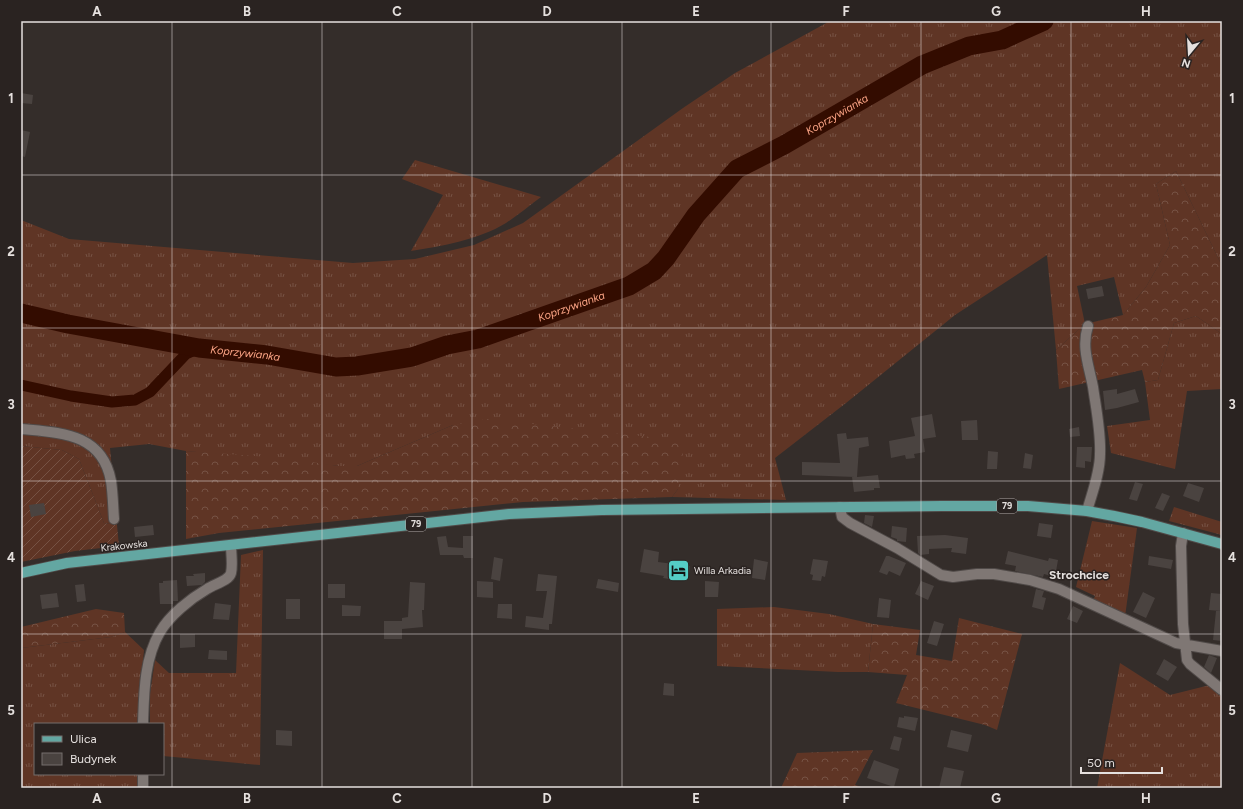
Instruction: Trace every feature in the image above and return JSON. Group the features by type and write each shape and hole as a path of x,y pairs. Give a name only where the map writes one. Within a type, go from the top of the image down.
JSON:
{"main road":[{"name":"79","path":"231,545 509,514 602,510 1028,506 1087,511 1142,522 1222,544"},
{"name":"Krakowska","path":"21,573 67,563 231,545"}],"street":[{"path":"1087,511 1098,471 1100,454 1095,402 1084,345 1088,326"},
{"path":"21,429 66,434 80,439 91,446 100,455 109,474 114,518"},
{"path":"840,507 842,517 850,524 897,548 940,575 953,577 977,574 994,574 1048,585 1176,643 1222,651"},
{"path":"1183,533 1181,546 1184,645 1186,656 1190,664 1222,690"},
{"path":"143,723 144,690 151,654 160,632 175,613 206,589 229,578 231,572 231,545"},
{"path":"143,775 143,788"}],"green space":[{"path":"830,21 1222,21 1222,266 1176,171 1156,184 1170,245 1146,287 1123,315 1114,277 1077,286 1085,324 1056,350 1047,255 955,315 775,458 786,500 672,497 678,489 453,425 357,466 339,466 186,451 149,444 110,448 117,525 104,523 79,459 62,450 21,446 21,434 66,438 55,428 21,424 21,220 69,239 353,263 415,259 474,245 523,223 683,108 735,73"},
{"path":"415,160 541,197 506,223 484,234 447,244 411,251 443,195 402,179"},
{"path":"1176,171 1222,266 1222,334 1196,316 1174,323 1158,380 1145,382 1142,370 1059,389 1056,350 1085,324 1123,315 1146,287 1170,245 1156,184"},
{"path":"1196,316 1222,334 1222,389 1187,391 1175,469 1111,453 1107,426 1150,420 1145,382 1158,380 1174,323"},
{"path":"487,419 668,439 684,445 678,489 672,497 523,502 219,533 186,539 186,451 282,458 339,466 357,466 453,425"},
{"path":"21,446 62,450 79,459 104,523 117,525 119,546 75,551 21,562"},
{"path":"1174,507 1222,522 1222,535 1169,521"},
{"path":"1092,521 1137,528 1124,624 1090,608 1095,596 1076,587"},
{"path":"263,550 260,765 164,756 164,723 150,723 150,694 155,660 169,673 236,673 241,555"},
{"path":"774,607 829,614 873,624 868,672 717,666 717,609"},
{"path":"96,609 124,613 125,632 111,637 21,648 21,627"},
{"path":"959,618 1022,634 997,730 985,725 896,703 907,675 868,672 873,624 920,630 916,655 952,661"},
{"path":"125,632 144,650 139,723 34,723 34,775 139,775 139,788 21,788 21,648 111,637"},
{"path":"1120,663 1170,695 1222,682 1222,788 1097,788"},
{"path":"873,750 855,785 865,788 781,788 797,753"}],"building":[{"path":"21,93 33,95 32,104 21,103"},
{"path":"21,130 30,132 25,157 21,156"},
{"path":"1102,286 1104,296 1088,299 1086,289"},
{"path":"1117,389 1117,394 1135,389 1139,402 1105,410 1103,391"},
{"path":"932,414 936,437 923,439 925,452 914,454 915,458 906,459 905,455 891,458 889,441 915,436 911,418"},
{"path":"977,420 978,440 962,440 961,421"},
{"path":"1079,427 1080,436 1070,437 1069,429"},
{"path":"846,433 847,439 868,437 869,446 859,448 857,477 878,475 880,488 854,492 852,477 855,477 802,475 802,462 840,463 837,434"},
{"path":"1077,447 1092,447 1091,462 1085,461 1085,468 1076,467"},
{"path":"988,451 998,452 997,469 987,469"},
{"path":"1025,453 1033,455 1031,469 1023,468"},
{"path":"1135,482 1143,484 1137,501 1129,499"},
{"path":"1188,483 1204,488 1199,502 1183,496"},
{"path":"1162,493 1170,496 1163,511 1155,508"},
{"path":"44,503 46,514 31,517 29,505"},
{"path":"865,515 874,516 872,527 864,523"},
{"path":"1039,523 1053,525 1051,538 1037,536"},
{"path":"153,525 154,535 135,537 134,527"},
{"path":"892,526 907,528 906,542 897,541 897,539 891,537"},
{"path":"945,535 968,538 966,554 951,552 952,548 929,549 929,554 920,555 918,553 917,536"},
{"path":"446,536 448,547 463,548 463,536 473,536 473,558 464,558 463,555 440,555 437,537"},
{"path":"644,549 659,552 658,562 690,566 689,575 683,574 682,581 640,572"},
{"path":"1008,551 1048,561 1049,558 1058,560 1055,577 1044,574 1043,577 1015,571 1016,566 1005,564"},
{"path":"886,556 906,563 900,576 889,571 887,575 879,572"},
{"path":"1149,556 1173,560 1171,569 1148,565"},
{"path":"494,557 503,559 500,581 491,579"},
{"path":"754,559 768,562 765,580 752,578"},
{"path":"813,559 828,561 825,577 822,576 821,581 812,580 813,575 810,574"},
{"path":"205,573 205,582 202,585 187,586 186,576 194,576 193,574"},
{"path":"538,574 557,576 552,624 549,624 549,630 525,627 526,616 543,618 547,591 536,591"},
{"path":"598,579 619,583 618,592 596,588"},
{"path":"177,580 178,601 173,601 173,604 160,604 159,583 163,583 163,581"},
{"path":"477,581 493,582 493,598 477,597"},
{"path":"705,581 719,582 718,597 705,597"},
{"path":"921,581 934,586 928,600 915,594"},
{"path":"410,582 425,583 424,610 422,610 423,627 402,629 402,639 384,639 384,621 402,621 402,618 408,617"},
{"path":"84,584 86,601 77,602 75,585"},
{"path":"328,584 345,584 345,598 328,598"},
{"path":"1036,589 1044,591 1042,597 1046,598 1043,610 1032,607"},
{"path":"1143,592 1155,598 1146,618 1133,612"},
{"path":"57,593 59,607 42,609 40,595"},
{"path":"1211,593 1222,594 1222,611 1209,610"},
{"path":"879,598 891,600 889,618 877,617"},
{"path":"286,599 300,599 300,619 286,619"},
{"path":"215,603 231,605 229,620 213,619"},
{"path":"498,604 512,604 512,619 497,618"},
{"path":"342,605 361,606 360,616 342,616"},
{"path":"1073,606 1083,611 1077,623 1067,619"},
{"path":"1216,611 1222,611 1222,641 1213,640"},
{"path":"934,621 944,624 937,646 927,643"},
{"path":"180,634 195,634 195,647 180,648"},
{"path":"209,650 227,651 227,660 208,659"},
{"path":"1209,655 1217,658 1211,673 1204,667"},
{"path":"1164,659 1177,667 1168,681 1156,674"},
{"path":"664,683 674,684 674,696 663,695"},
{"path":"904,716 918,718 915,731 897,727 899,717 904,718"},
{"path":"276,730 292,731 292,746 276,745"},
{"path":"951,730 972,735 968,752 947,747"},
{"path":"894,736 902,738 899,751 890,749"},
{"path":"874,760 899,769 894,787 867,778"},
{"path":"944,767 964,771 960,788 939,788"}],"waterway":[{"name":"Koprzywianka","path":"21,313 68,324 199,348 267,355 336,367 357,366 412,357 447,345 478,339 629,286 654,271 666,258 696,215 737,169 784,145 922,65 969,46 1002,40 1044,21"},
{"path":"21,385 71,396 112,402 135,400 150,392 186,354 199,348"}],"place":[{"name":"Willa Arkadia","path":"679,570"}],"district":[{"name":"Strochcice","path":"1079,575"}]}
